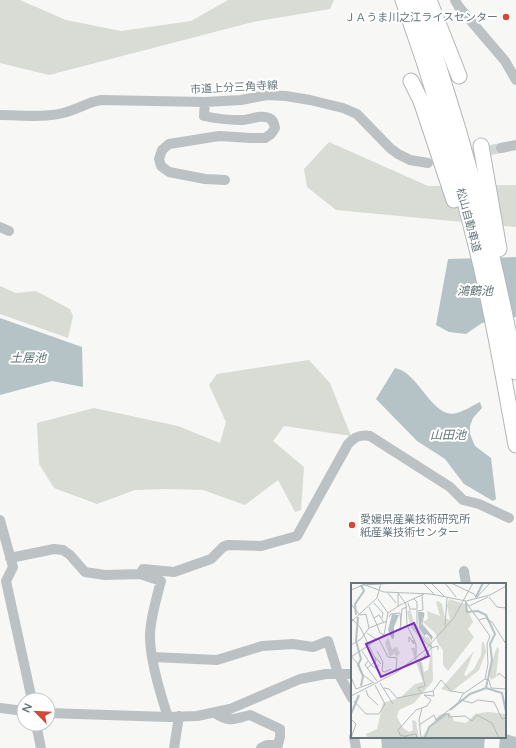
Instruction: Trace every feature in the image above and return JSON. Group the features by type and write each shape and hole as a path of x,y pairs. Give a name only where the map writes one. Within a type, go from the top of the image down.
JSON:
{"highway":[{"name":"松山自動車道","path":"403,0 484,249"},
{"name":"松山自動車道","path":"416,0 462,143 484,249"},
{"path":"429,0 459,76"},
{"path":"411,81 421,100 432,130 484,249 502,331 516,372"},
{"path":"481,146 484,249 502,331 516,445"}],"street":[{"path":"455,0 459,7 505,61 516,80"},
{"name":"市道上分三角寺線","path":"0,115 44,116 63,113 90,102 101,100 205,102 241,100 267,95 286,96 343,108 357,114 390,148 398,154 410,160 428,163"},
{"path":"205,102 204,116 221,120 244,120 263,117 270,118 274,122 275,128 271,134 265,138 218,136 169,144 162,150 159,158 161,166 169,172 205,179 225,180"},
{"path":"501,148 516,145"},
{"path":"140,574 143,569 174,572 211,559 223,547 228,545 261,546 297,536 348,444 352,439 363,434 370,436 450,487 463,500 479,504 509,518"},
{"path":"0,520 13,567 3,581 30,692"},
{"path":"10,558 54,549 63,550 70,554 85,572 105,575 140,574 161,581 155,601 150,638 161,695 168,717"},
{"path":"464,571 466,583"},
{"path":"153,657 217,660 262,646 293,644 313,647 328,641 338,673 351,696"},
{"path":"56,713 168,717 197,716 230,710 300,680 338,673 351,674"},
{"path":"0,708 16,710"},
{"path":"215,713 222,718 230,720 250,715 280,729 278,746 266,744 261,748"},
{"path":"174,748 180,716"},
{"path":"38,732 41,748"},
{"path":"354,738 356,748"}],"shaded area":[{"path":"0,0 20,0 66,20 121,31 191,21 228,0 334,0 330,9 253,22 49,75 0,63"},
{"path":"329,142 428,186 516,185 516,227 336,210 307,187 304,169"},
{"path":"0,286 16,293 36,291 70,309 73,316 68,338 0,314"},
{"path":"309,360 330,383 351,436 284,426 273,441 304,467 301,510 295,512 278,480 245,505 203,490 165,489 135,490 97,504 54,488 39,464 37,423 94,408 178,426 220,443 226,422 209,385 217,374"}],"water":[{"name":"鴻鶴池","path":"516,257 516,317 482,323 466,334 449,332 436,325 448,259"},
{"name":"土居池","path":"0,318 82,347 83,387 52,381 0,395"},
{"name":"山田池","path":"395,368 404,371 433,403 448,413 460,412 480,402 482,408 473,418 470,426 470,434 475,446 491,458 496,499 493,501 464,484 445,459 417,441 376,399"},
{"path":"506,734 516,737 516,748 499,748 500,738 506,738"},
{"path":"381,738 485,738 484,748 382,748"}],"tunnel":[{"path":"461,156 501,148"}],"place":[{"name":"ＪＡうま川之江ライスセンター","path":"506,17"},
{"name":"愛媛県産業技術研究所 紙産業技術センター","path":"352,525"}]}
